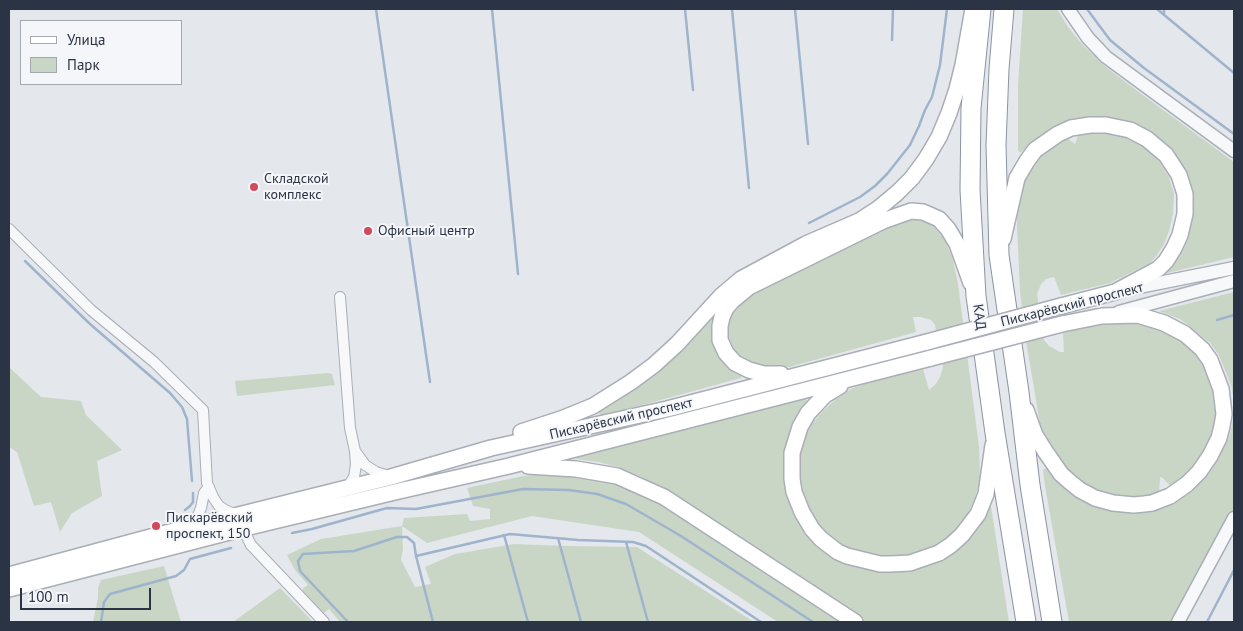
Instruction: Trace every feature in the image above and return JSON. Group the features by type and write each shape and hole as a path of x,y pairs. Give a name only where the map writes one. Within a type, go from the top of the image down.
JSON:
{"highway":[{"name":"КАД","path":"980,9 971,108 970,190 976,296 995,433 1026,622"},
{"name":"КАД","path":"1004,9 999,68 996,146 999,255 1019,392 1030,485 1052,622"}],"main road":[{"path":"491,448 511,435 593,406 631,382 654,364 677,344 721,296 741,279 806,244 858,221 879,208 897,193 912,178 926,159 939,137 949,113 963,65 973,9"},
{"path":"999,255 1017,178 1035,150 1058,134 1071,128 1090,124 1130,130 1147,139 1166,155 1179,175 1185,194 1185,214 1180,235 1166,261 1158,269 1115,292"},
{"path":"802,374 764,374 749,370 735,363 726,352 720,340 720,326 726,308 749,287 883,221 911,211 923,212 940,219 957,244 976,296"},
{"name":"Пискарёвский проспект","path":"9,575 189,527 391,477 491,448 667,409 1115,292"},
{"path":"1019,392 1035,435 1061,474 1080,490 1095,498 1113,503 1134,505 1152,503 1170,496 1187,484 1199,472 1210,456 1219,438 1222,426 1224,414 1221,389 1210,360 1202,349 1185,334 1164,323 1138,315 1102,316"},
{"name":"Пискарёвский проспект","path":"9,589 245,528 509,466 1062,324 1102,316"},
{"path":"871,373 843,384 825,395 808,413 800,427 792,453 792,479 802,512 812,529 821,539 838,552 853,558 880,564 910,563 939,553 951,545 962,535 978,514 986,494 995,433"},
{"path":"509,466 576,469 618,476 641,486 664,497 855,622"}],"street":[{"path":"1068,9 1088,38 1106,57 1234,151"},
{"path":"9,228 90,310 154,362 203,410 208,487 219,506 237,515"},
{"name":"Пискарёвский проспект","path":"1115,292 1234,268"},
{"name":"Пискарёвский проспект","path":"1102,316 1234,281"},
{"path":"340,296 350,428 356,466 354,476 347,488"},
{"path":"355,451 365,465 376,472 391,477"},
{"path":"189,527 197,518 204,493 208,487"},
{"path":"1178,622 1234,518"},
{"path":"245,528 251,545 324,622"}],"green space":[{"path":"1023,9 1057,9 1068,27 1102,64 1234,162 1234,257 1159,275 1166,263 1188,190 1127,123 1102,117 1075,119 1057,125 1020,153 1018,150 1018,85"},
{"path":"1090,129 1124,134 1140,143 1157,158 1169,177 1174,194 1173,214 1164,244 1150,263 1110,283 1061,295 1054,277 1046,279 1041,284 1037,294 1044,340 1049,346 1064,352 1063,333 1101,323 1152,325 1171,331 1199,352 1212,378 1217,414 1214,435 1197,466 1171,487 1160,477 1159,493 1147,496 1110,496 1079,483 1046,446 1041,430 1027,347 1020,291 1017,226 1017,206 1020,189 1034,159 1046,147 1067,138 1075,144 1080,131"},
{"path":"913,218 929,223 936,229 944,239 952,256 958,284 979,447 980,479 975,498 964,522 955,532 943,543 932,549 897,560 852,552 820,528 810,514 802,494 799,473 800,454 806,430 836,399 851,389 872,381 923,369 929,390 936,384 943,367 935,325 931,320 913,317 916,332 782,369 755,366 742,358 734,349 727,327 729,317 733,311 754,290 891,223"},
{"path":"1234,292 1234,400 1231,385 1219,355 1210,343 1180,319 1159,311"},
{"path":"715,310 743,373 741,378 602,416 599,413 598,411"},
{"path":"9,367 41,397 81,401 86,415 122,450 97,461 102,496 72,513 60,532 51,502 34,506 17,452 9,447"},
{"path":"332,374 335,385 237,396 235,381"},
{"path":"805,397 807,401 793,426 784,481 795,516 805,534 835,559 850,565 876,571 903,570 983,517 991,506 1009,622 865,622 666,490 618,467 576,459 575,454"},
{"path":"1234,411 1234,510 1172,622 1069,622 1043,470 1048,467 1077,495 1168,504 1186,495 1199,484 1219,457 1229,438"},
{"path":"558,473 610,480 659,500 841,622 778,622 639,532 532,516 427,543 402,526 404,518 467,514 470,521 490,519 490,509 473,506 467,488 523,476"},
{"path":"402,526 403,549 401,560 415,587 431,584 425,567 455,554 514,544 637,547 754,622 340,622 329,609 324,613 318,611 302,594 303,588 308,585 295,570 287,555 321,539"},
{"path":"164,566 181,622 93,622 101,580"},
{"path":"280,588 313,622 233,622"}],"waterway":[{"path":"376,9 430,382"},
{"path":"492,9 518,274"},
{"path":"685,9 693,90"},
{"path":"732,9 749,188"},
{"path":"795,9 808,144"},
{"path":"892,40 893,9"},
{"path":"809,223 860,197 875,186 910,145 932,97 940,65 947,9"},
{"path":"1087,9 1110,40 1144,68 1234,134"},
{"path":"1157,9 1234,73"},
{"path":"1164,9 1164,15"},
{"path":"25,261 90,324 170,393 182,407 187,419 192,481"},
{"path":"1217,320 1234,315"},
{"path":"292,533 387,508 416,509 523,489 569,490 597,494 626,504 681,536 813,622"},
{"path":"185,510 193,502 193,493"},
{"path":"348,622 300,571 298,561 303,554 354,551 397,537 407,537 414,543 416,556 510,534 578,540 633,542 646,546 761,622"},
{"path":"504,535 528,622"},
{"path":"558,538 581,622"},
{"path":"626,542 648,622"},
{"path":"101,622 104,602 110,594 176,576 184,570 190,559 231,548"},
{"path":"416,556 433,622"},
{"path":"1207,622 1234,570"}],"place":[{"name":"Складской комплекс","path":"254,187"},
{"name":"Офисный центр","path":"368,231"},
{"name":"Пискарёвский проспект, 150","path":"156,526"}]}
